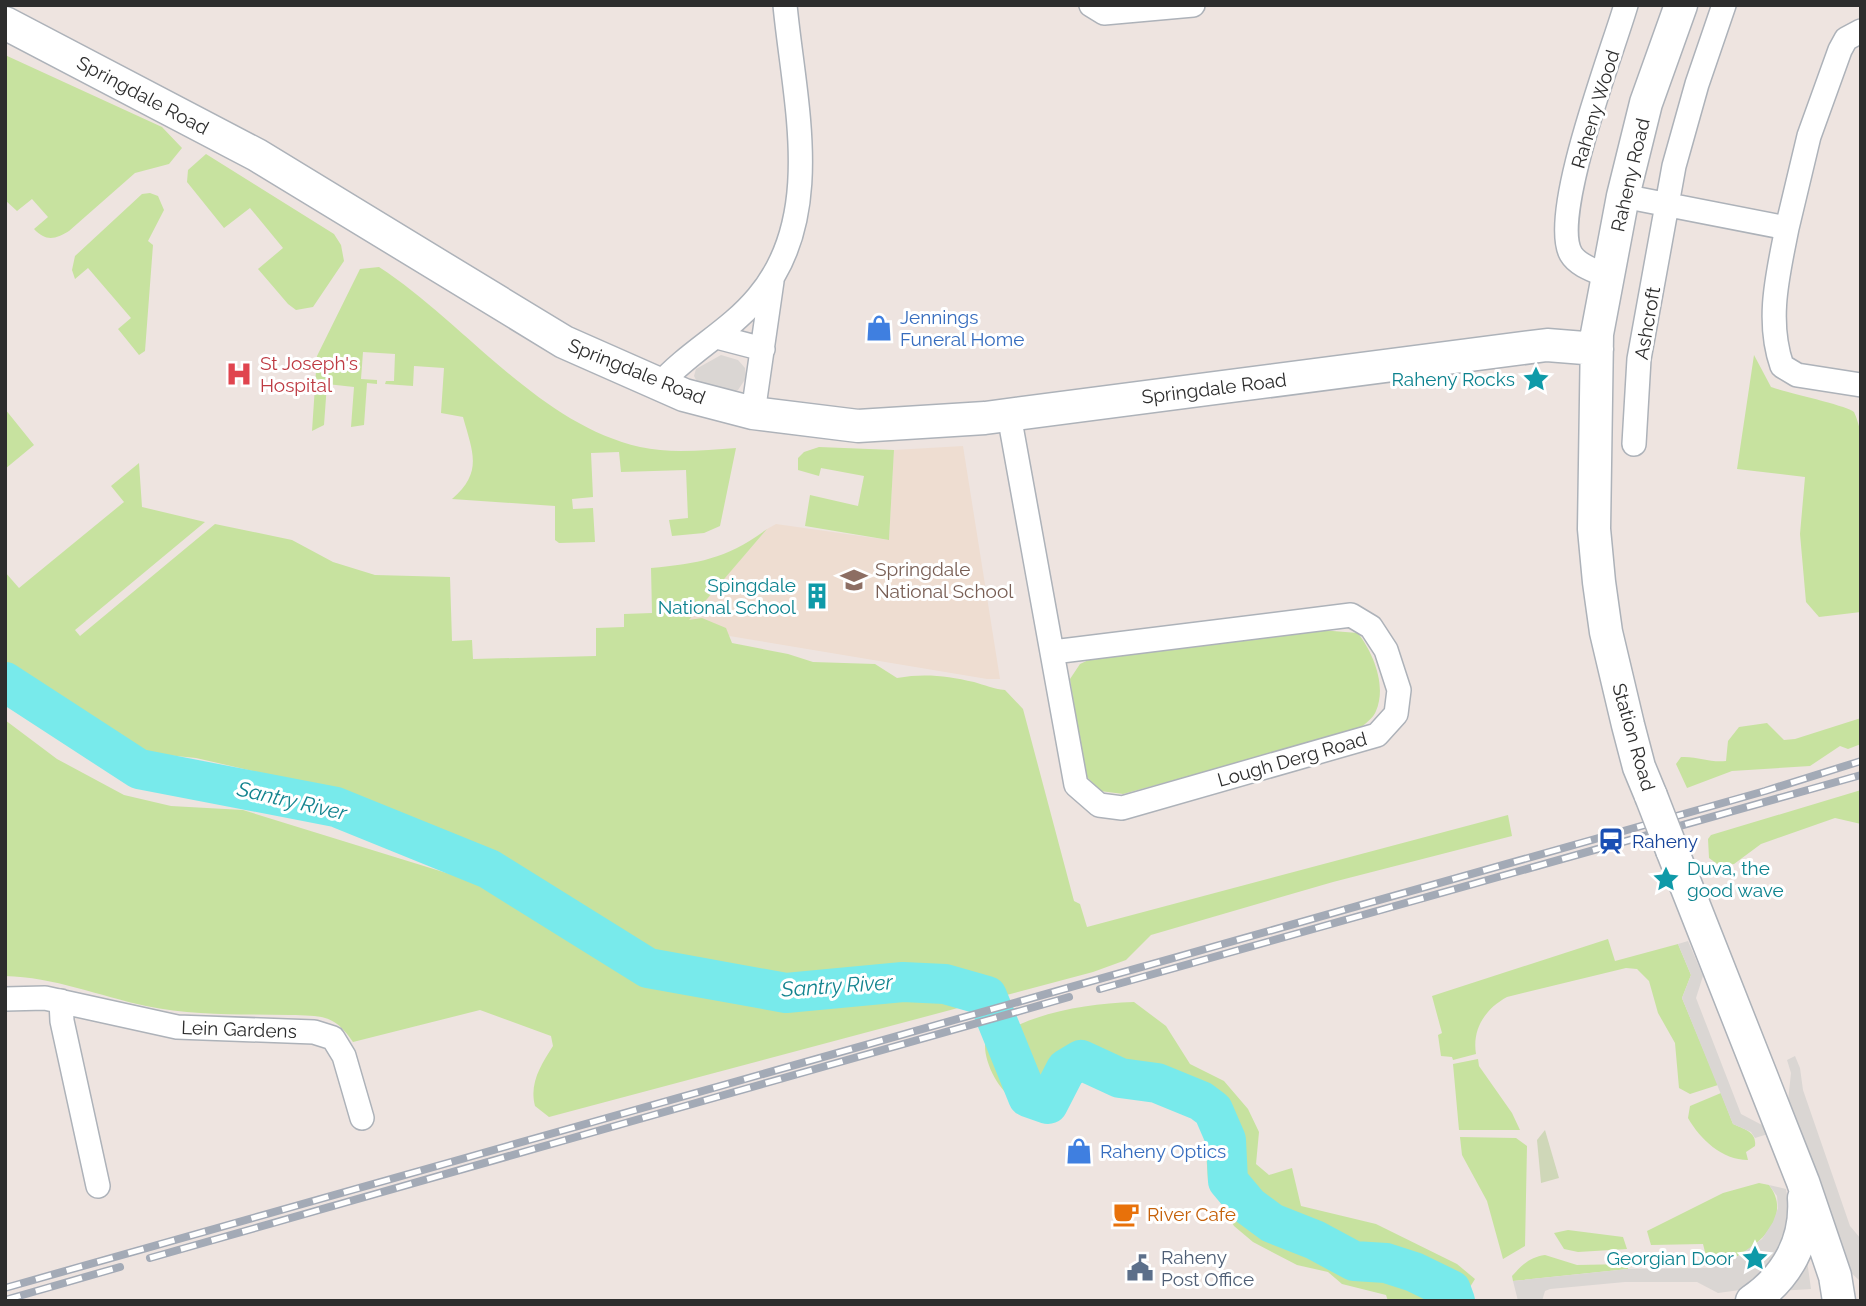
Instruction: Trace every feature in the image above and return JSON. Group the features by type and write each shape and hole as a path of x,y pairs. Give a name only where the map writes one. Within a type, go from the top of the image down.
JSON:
{"street":[{"path":"753,413 773,278 798,216 802,181 785,5"},
{"path":"1091,5 1104,13 1193,5"},
{"name":"Raheny Wood","path":"1607,276 1581,263 1571,254 1568,226 1579,151 1626,5"},
{"name":"Raheny Road","path":"1597,349 1599,315 1623,196 1646,103 1681,5"},
{"name":"Ashcroft","path":"1634,444 1639,359 1674,166 1696,84 1724,5"},
{"name":"Springdale Road","path":"5,23 257,155 522,319 659,385 684,395 753,413 858,426 1009,415 1547,345 1597,349"},
{"path":"1861,31 1846,39 1840,50 1810,136 1787,228 1776,288 1773,325 1782,366 1797,375 1861,385"},
{"path":"1623,196 1787,228"},
{"path":"659,385 679,362 736,321 773,278"},
{"path":"717,337 763,349"},
{"name":"Station Road","path":"1597,349 1593,488 1599,582 1606,632 1628,725 1639,767 1803,1182 1835,1276 1839,1301"},
{"name":"Lough Derg Road","path":"1009,415 1076,785 1099,805 1122,808 1377,735 1396,714 1399,690 1386,650 1371,627 1351,615 1054,652"},
{"name":"Lein Gardens","path":"5,999 45,998 177,1027 314,1032 333,1038 344,1056 362,1118"},
{"path":"61,1002 62,1021 99,1186"},
{"name":"Station Road","path":"1752,1301 1783,1276 1794,1256 1803,1220 1803,1182"}],"shaded area":[{"path":"721,355 738,360 745,368 746,378 738,390 731,393 697,382 694,376 696,369"},
{"name":"Springdale National School","path":"963,446 1000,679 681,628 767,529 776,524 889,540 894,450"},
{"path":"1688,941 1703,976 1696,998 1741,1114 1762,1125 1768,1134 1755,1138 1751,1132 1733,1124 1682,998 1691,975 1678,944"},
{"path":"1795,1056 1800,1068 1803,1090 1850,1226 1861,1239 1861,1282 1846,1268 1824,1191 1788,1101 1791,1073 1787,1060"},
{"path":"1769,1185 1786,1189 1792,1221 1792,1239 1755,1288 1718,1293 1697,1282 1625,1282 1550,1289 1545,1291 1542,1301 1518,1301 1513,1281 1628,1269 1709,1268 1731,1261 1762,1239 1773,1222 1778,1208 1777,1196"},
{"path":"1806,1253 1811,1289 1778,1291"}],"green space":[{"path":"5,55 162,127 182,148 169,164 135,173 69,231 55,237 43,236 34,229 48,217 32,199 17,211 5,200"},
{"path":"206,154 334,234 341,245 344,261 313,307 296,310 258,269 283,248 250,208 224,228 187,182 188,170"},
{"path":"142,194 158,196 164,210 148,241 153,245 145,351 139,355 118,329 131,318 88,268 75,279 72,270 75,256"},
{"path":"379,267 535,394 568,417 603,435 640,447 664,450 736,448 720,526 704,533 672,536 669,520 688,518 686,470 621,472 619,452 591,453 593,497 572,499 573,509 593,508 595,542 559,543 555,540 555,506 452,499 468,480 473,461 463,417 441,413 444,368 414,366 413,386 385,384 386,381 394,381 395,354 363,352 361,379 377,380 377,384 367,383 364,425 351,427 354,387 327,384 324,425 312,431 317,356 360,269"},
{"path":"1754,355 1771,387 1841,406 1855,414 1861,433 1861,612 1819,617 1806,602 1800,534 1805,477 1737,469"},
{"path":"5,409 34,445 5,469"},
{"path":"819,447 894,450 889,540 805,526 810,495 858,506 864,476 821,468 819,476 798,470 798,458 804,452"},
{"path":"139,463 142,507 205,522 75,630 80,636 215,524 292,540 333,562 375,575 450,577 452,641 472,640 473,659 596,656 596,628 624,627 624,614 652,613 651,568 712,558 738,547 767,529 689,620 702,618 726,628 732,643 813,662 875,664 897,678 927,675 945,677 1005,690 1023,709 1074,901 1080,904 1087,927 1508,815 1512,836 1333,882 1151,935 1126,960 1093,972 549,1117 535,1106 534,1090 540,1067 553,1046 551,1036 480,1010 353,1042 340,1026 326,1018 164,1009 59,983 5,976 5,720 57,759 124,795 171,806 243,810 453,875 478,849 413,827 345,792 196,758 156,754 125,746 5,700 5,572 19,588 124,502 111,486"},
{"path":"1320,630 1358,633 1377,670 1380,691 1376,711 1358,730 1123,794 1100,791 1085,775 1070,679 1080,664 1095,657"},
{"path":"1861,718 1861,744 1848,749 1840,746 1810,766 1732,771 1687,788 1676,764 1681,757 1726,761 1728,741 1739,727 1767,723 1784,740"},
{"path":"1861,790 1861,824 1835,818 1761,844 1734,864 1720,866 1709,858 1708,839 1711,835"},
{"path":"1608,939 1615,961 1678,944 1691,975 1682,998 1718,1085 1690,1094 1679,1088 1675,1043 1658,1013 1649,981 1637,969 1626,968 1507,997 1492,1007 1478,1028 1476,1054 1453,1060 1452,1057 1441,1056 1438,1035 1442,1033 1432,996"},
{"path":"1134,1002 1166,1026 1190,1064 1224,1081 1248,1109 1259,1132 1256,1164 1269,1175 1292,1168 1301,1206 1376,1224 1457,1264 1475,1279 1465,1295 1447,1301 1388,1301 1386,1295 1342,1284 1328,1272 1297,1265 1253,1242 1234,1226 1208,1181 1205,1135 1174,1084 1138,1076 1105,1062 1079,1068 1056,1102 1045,1108 1033,1109 1012,1098 989,1067 985,1044 1019,1025 1075,1008"},
{"path":"1478,1059 1479,1066 1512,1113 1520,1130 1459,1130 1453,1064"},
{"path":"1721,1093 1733,1124 1754,1137 1755,1146 1746,1152 1748,1160 1729,1156 1713,1147 1688,1118 1690,1106"},
{"path":"1545,1130 1559,1178 1541,1183 1537,1140"},
{"path":"1460,1137 1516,1138 1527,1146 1525,1246 1503,1259 1487,1201 1462,1155"},
{"path":"1759,1183 1769,1185 1776,1199 1777,1213 1772,1226 1763,1237 1737,1257 1709,1268 1703,1244 1651,1245 1647,1231 1723,1193"},
{"path":"1568,1230 1623,1237 1627,1249 1578,1252 1564,1249 1554,1233"},
{"path":"1545,1255 1577,1265 1628,1264 1628,1269 1513,1281 1512,1276 1523,1265"}],"waterway":[{"name":"Santry River","path":"5,682 139,769 336,807 489,869 648,968 786,993 903,982 945,984 987,996 1028,1097 1048,1104 1066,1069 1081,1060 1120,1078 1157,1083 1201,1101 1213,1110 1226,1140 1228,1181 1249,1206 1272,1223 1315,1240 1354,1261 1386,1263 1414,1272 1451,1290 1455,1301"}],"railway":[{"path":"5,1288 1765,791 1861,761"},
{"path":"1100,989 1861,775"},
{"path":"150,1258 1069,997"},
{"path":"5,1300 120,1267"}],"place":[{"name":"Jennings Funeral Home","path":"879,328"},
{"name":"St Joseph's Hospital","path":"239,374"},
{"name":"Raheny Rocks","path":"1536,379"},
{"name":"Springdale National School","path":"854,580"},
{"name":"Spingdale National School","path":"817,596"},
{"name":"Raheny","path":"1611,841"},
{"name":"Duva, the good wave","path":"1666,879"},
{"name":"Raheny Optics","path":"1079,1151"},
{"name":"River Cafe","path":"1126,1214"},
{"name":"Georgian Door","path":"1755,1258"},
{"name":"Raheny Post Office","path":"1140,1268"}]}
